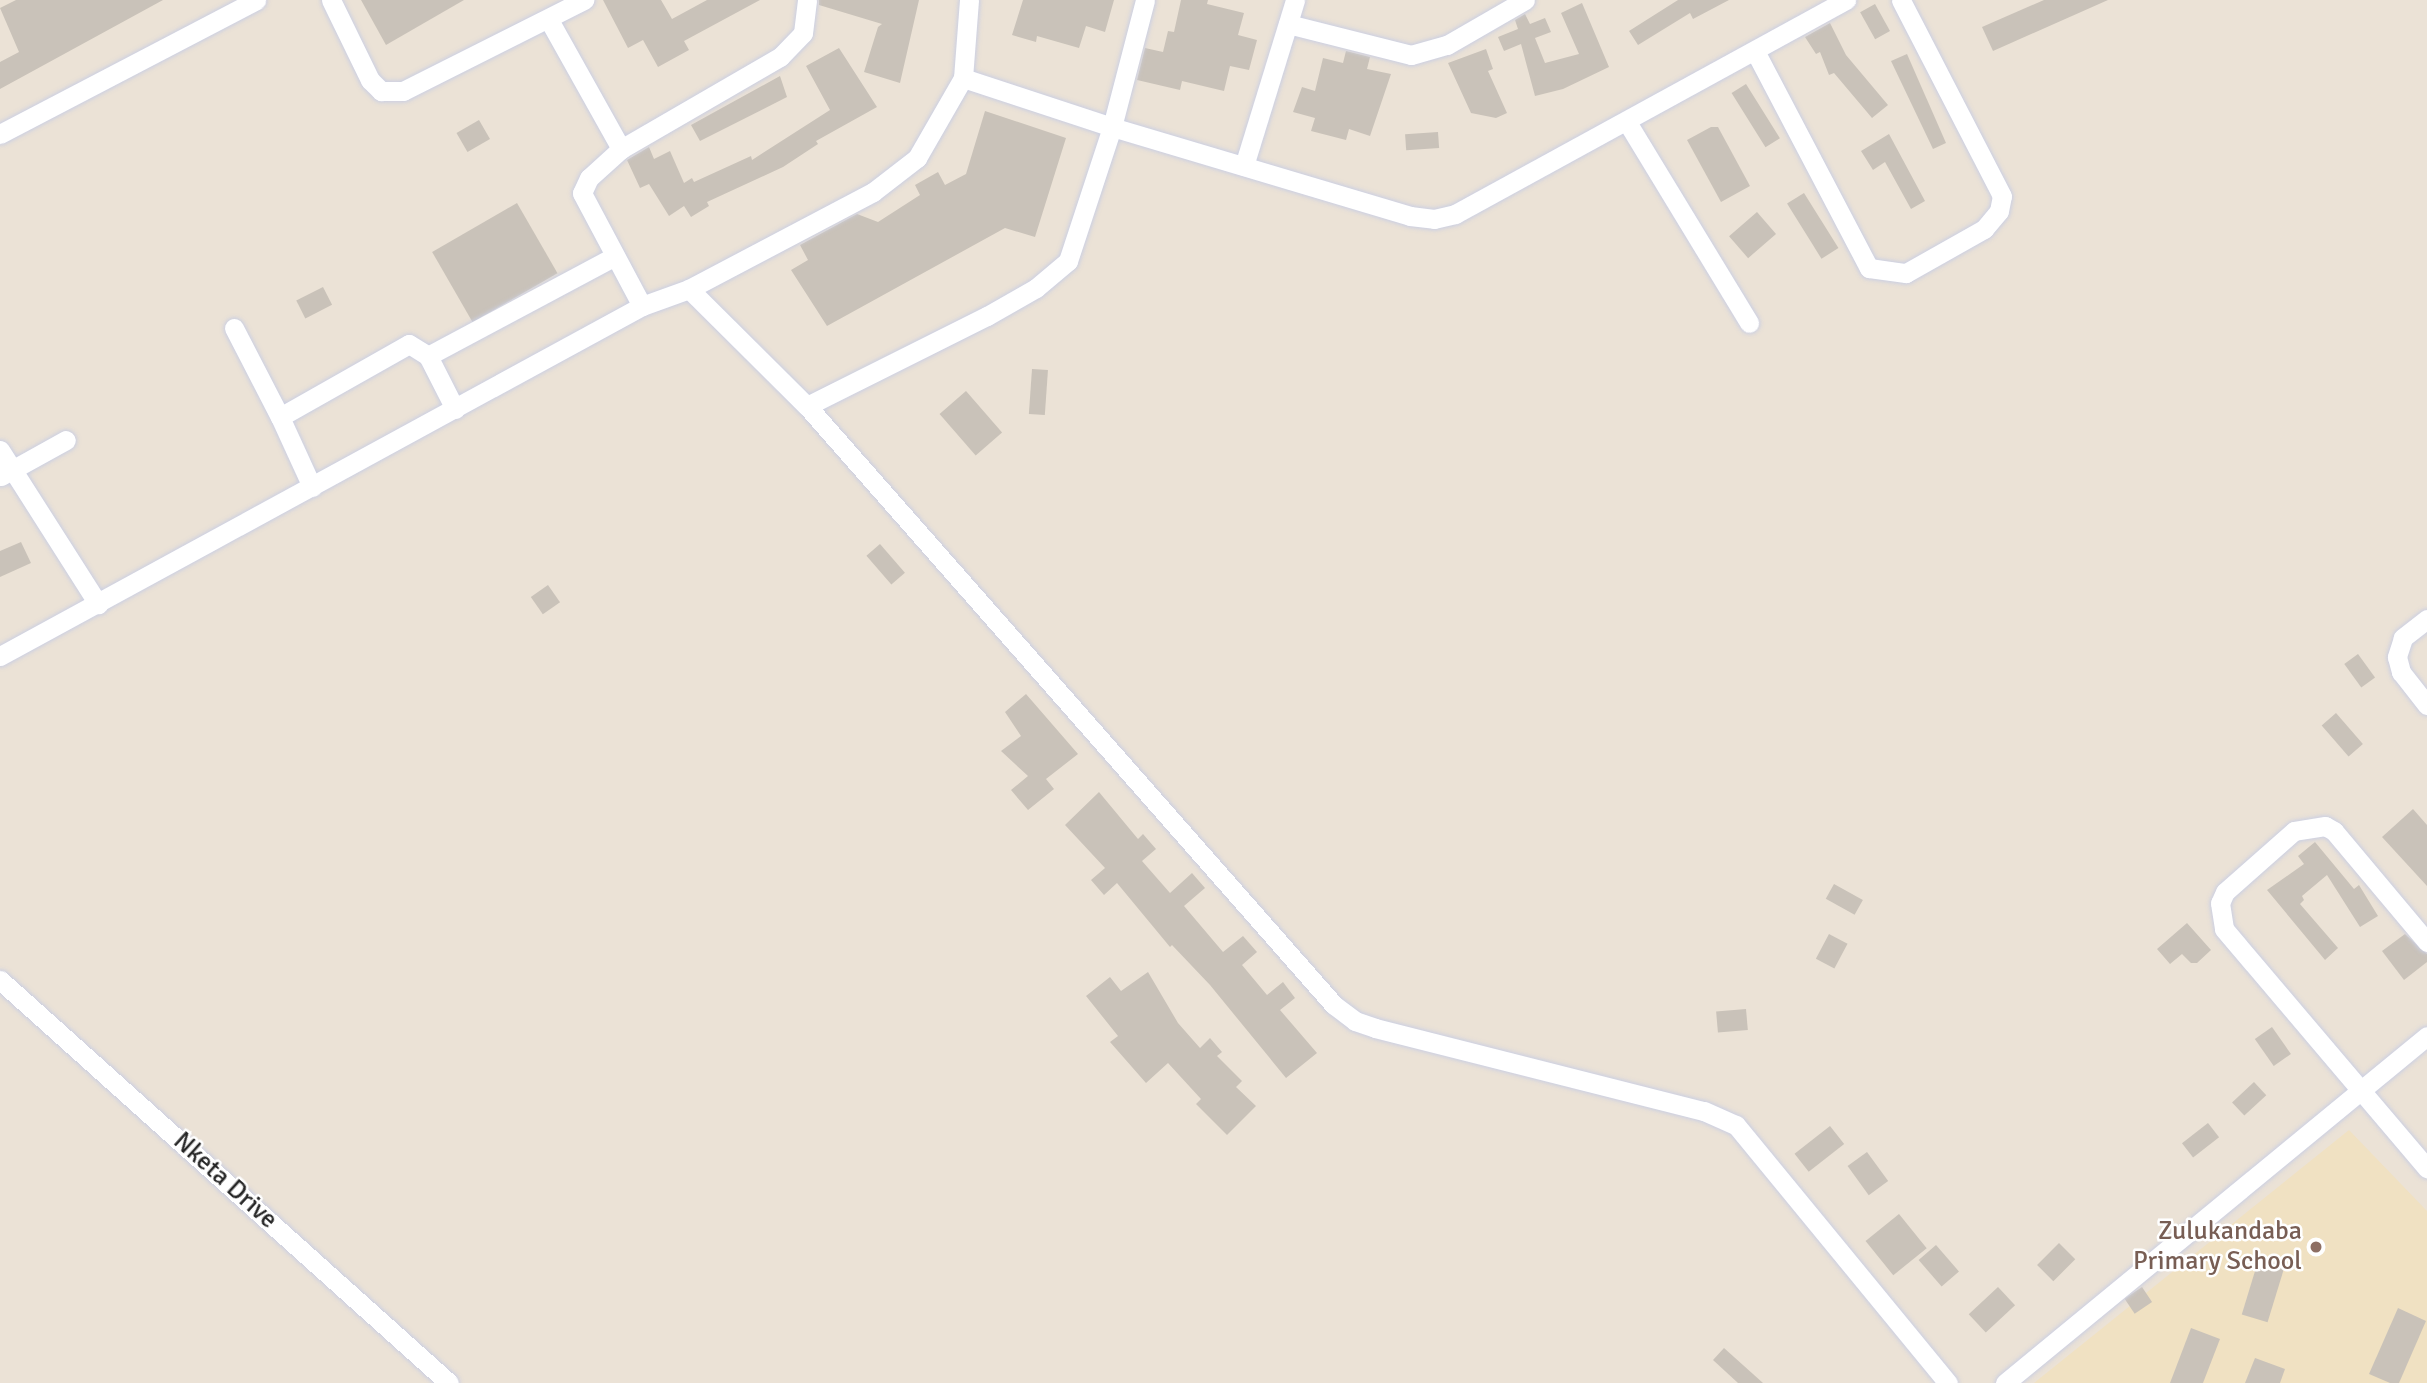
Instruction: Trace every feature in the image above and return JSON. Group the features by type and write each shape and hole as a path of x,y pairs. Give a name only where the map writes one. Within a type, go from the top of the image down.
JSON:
{"street":[{"path":"0,134 256,0"},
{"path":"331,0 370,80 381,91 403,91 549,20 584,0"},
{"path":"642,306 582,193 599,165 621,149 780,57 803,33 807,0"},
{"path":"0,656 642,306 689,289 873,192 917,158 963,78 969,0"},
{"path":"807,406 987,316 1055,274 1068,261 1112,127 1145,0"},
{"path":"1244,166 1295,0"},
{"path":"963,78 1112,127 1410,216 1434,219 1455,214 1756,53 1846,0"},
{"path":"1756,53 1869,268 1906,273 1984,229 1999,211 2002,196 1901,0"},
{"path":"1288,24 1410,55 1447,45 1519,1"},
{"path":"549,20 621,149"},
{"path":"1627,122 1749,323"},
{"path":"428,356 615,256"},
{"path":"689,289 807,406 1334,1006 1355,1021 1375,1028 1704,1111 1736,1125 1948,1383"},
{"path":"234,328 280,417 312,487"},
{"path":"280,417 409,344 428,356 455,409"},
{"path":"6,474 66,440"},
{"path":"0,450 6,474 98,604"},
{"path":"2427,618 2403,638 2397,657 2401,671 2427,705"},
{"path":"2427,942 2334,831 2325,826 2294,831 2225,892 2220,902 2224,929 2359,1093 2427,1168"},
{"name":"Nketa Drive","path":"0,980 449,1383"},
{"path":"2005,1383 2427,1036"}],"shaded area":[{"name":"Zulukandaba Primary School","path":"2349,1130 2427,1211 2427,1383 2034,1383"}],"building":[{"path":"16,0 163,0 0,89 0,62 19,52 0,8"},
{"path":"361,0 464,0 386,45"},
{"path":"603,0 661,0 672,19 707,0 760,0 684,41 689,50 658,67 643,40 628,48"},
{"path":"819,0 919,0 900,83 864,72 878,27 882,24 819,5"},
{"path":"1023,0 1114,0 1105,32 1086,26 1079,48 1037,36 1036,42 1012,35"},
{"path":"1181,0 1208,0 1207,4 1244,13 1238,35 1257,40 1249,70 1230,66 1224,91 1182,81 1180,90 1137,80 1145,48 1163,52 1168,31 1174,32"},
{"path":"1678,0 1729,0 1693,19 1690,13 1638,45 1629,31"},
{"path":"2044,0 2108,0 1993,51 1982,27"},
{"path":"1582,3 1609,67 1563,89 1535,96 1521,44 1504,51 1498,37 1518,29 1515,20 1525,14 1530,24 1545,18 1551,32 1535,38 1545,63 1579,54 1561,13"},
{"path":"1875,4 1890,31 1875,39 1860,12"},
{"path":"1830,23 1846,55 1888,105 1872,118 1834,73 1829,75 1820,52 1816,54 1805,37"},
{"path":"839,48 877,107 816,141 818,144 783,167 707,202 709,206 691,217 684,206 669,216 649,184 640,188 627,160 649,147 654,159 670,151 684,183 692,178 694,182 751,156 752,160 830,110 806,66"},
{"path":"1486,49 1493,69 1488,71 1507,113 1496,118 1471,113 1448,63"},
{"path":"1346,51 1370,57 1367,69 1391,74 1370,136 1349,129 1346,140 1311,131 1315,118 1293,112 1302,87 1315,91 1323,58 1343,63"},
{"path":"1907,54 1946,143 1933,149 1891,61"},
{"path":"780,76 787,97 700,141 691,125"},
{"path":"1746,84 1780,138 1765,147 1732,93"},
{"path":"985,111 1066,138 1035,237 1005,228 827,326 791,270 808,260 800,245 857,214 878,222 920,195 915,185 938,172 945,185 966,174"},
{"path":"479,120 490,139 467,152 456,133"},
{"path":"1711,127 1718,127 1750,186 1721,202 1687,140"},
{"path":"1438,132 1439,148 1406,150 1405,134"},
{"path":"1889,134 1925,201 1911,209 1885,162 1873,170 1861,151"},
{"path":"1804,193 1838,248 1821,259 1787,204"},
{"path":"517,203 558,273 473,322 432,252"},
{"path":"1757,212 1776,234 1748,258 1729,236"},
{"path":"323,287 332,305 305,318 296,301"},
{"path":"1032,369 1048,370 1045,415 1029,414"},
{"path":"966,391 1002,433 976,455 940,414"},
{"path":"21,542 31,563 0,577 0,551"},
{"path":"880,544 905,573 891,584 866,556"},
{"path":"548,585 560,602 543,614 531,597"},
{"path":"2358,654 2375,677 2361,687 2344,664"},
{"path":"1026,694 1078,754 1046,779 1054,789 1028,810 1011,790 1028,776 1001,751 1021,736 1005,712"},
{"path":"2336,713 2363,744 2349,756 2322,725"},
{"path":"1099,792 1138,839 1143,834 1156,849 1142,861 1170,893 1192,873 1205,888 1184,906 1223,952 1243,936 1257,952 1242,965 1267,995 1283,982 1295,998 1280,1010 1317,1053 1286,1078 1210,985 1172,945 1170,947 1117,883 1104,895 1091,880 1105,868 1065,825"},
{"path":"2413,809 2427,825 2427,886 2382,837"},
{"path":"2315,842 2354,889 2359,885 2378,916 2360,927 2327,875 2302,896 2304,900 2300,904 2338,948 2325,960 2267,890 2304,864 2298,856"},
{"path":"1834,884 1863,900 1855,915 1826,899"},
{"path":"2187,923 2211,950 2197,963 2191,963 2182,954 2170,964 2157,949"},
{"path":"1829,934 1848,944 1834,969 1816,959"},
{"path":"2405,934 2427,954 2427,962 2404,980 2382,951"},
{"path":"1148,972 1178,1023 1200,1048 1210,1038 1222,1052 1217,1056 1242,1081 1236,1087 1256,1106 1227,1135 1196,1104 1201,1099 1168,1063 1146,1083 1110,1042 1118,1036 1086,996 1110,977 1121,991"},
{"path":"1746,1009 1748,1030 1718,1033 1716,1012"},
{"path":"2272,1027 2291,1054 2274,1066 2255,1039"},
{"path":"2254,1082 2266,1095 2244,1116 2232,1102"},
{"path":"2208,1123 2219,1137 2193,1158 2182,1143"},
{"path":"1830,1126 1844,1144 1809,1172 1795,1154"},
{"path":"1867,1152 1888,1181 1869,1195 1848,1166"},
{"path":"1899,1214 1927,1248 1893,1275 1866,1241"},
{"path":"2059,1243 2075,1259 2053,1281 2037,1265"},
{"path":"1936,1245 1959,1271 1942,1287 1919,1260"},
{"path":"2259,1258 2285,1266 2268,1322 2242,1314"},
{"path":"1998,1287 2015,1305 1986,1333 1969,1314"},
{"path":"2142,1287 2152,1302 2135,1314 2125,1299"},
{"path":"2398,1308 2426,1321 2399,1383 2390,1383 2369,1374"},
{"path":"2191,1328 2220,1339 2203,1383 2170,1383"},
{"path":"1724,1348 1763,1383 1738,1383 1713,1360"},
{"path":"2255,1358 2285,1369 2280,1383 2245,1383"}],"place":[{"name":"Zulukandaba Primary School","path":"2316,1247"}]}
